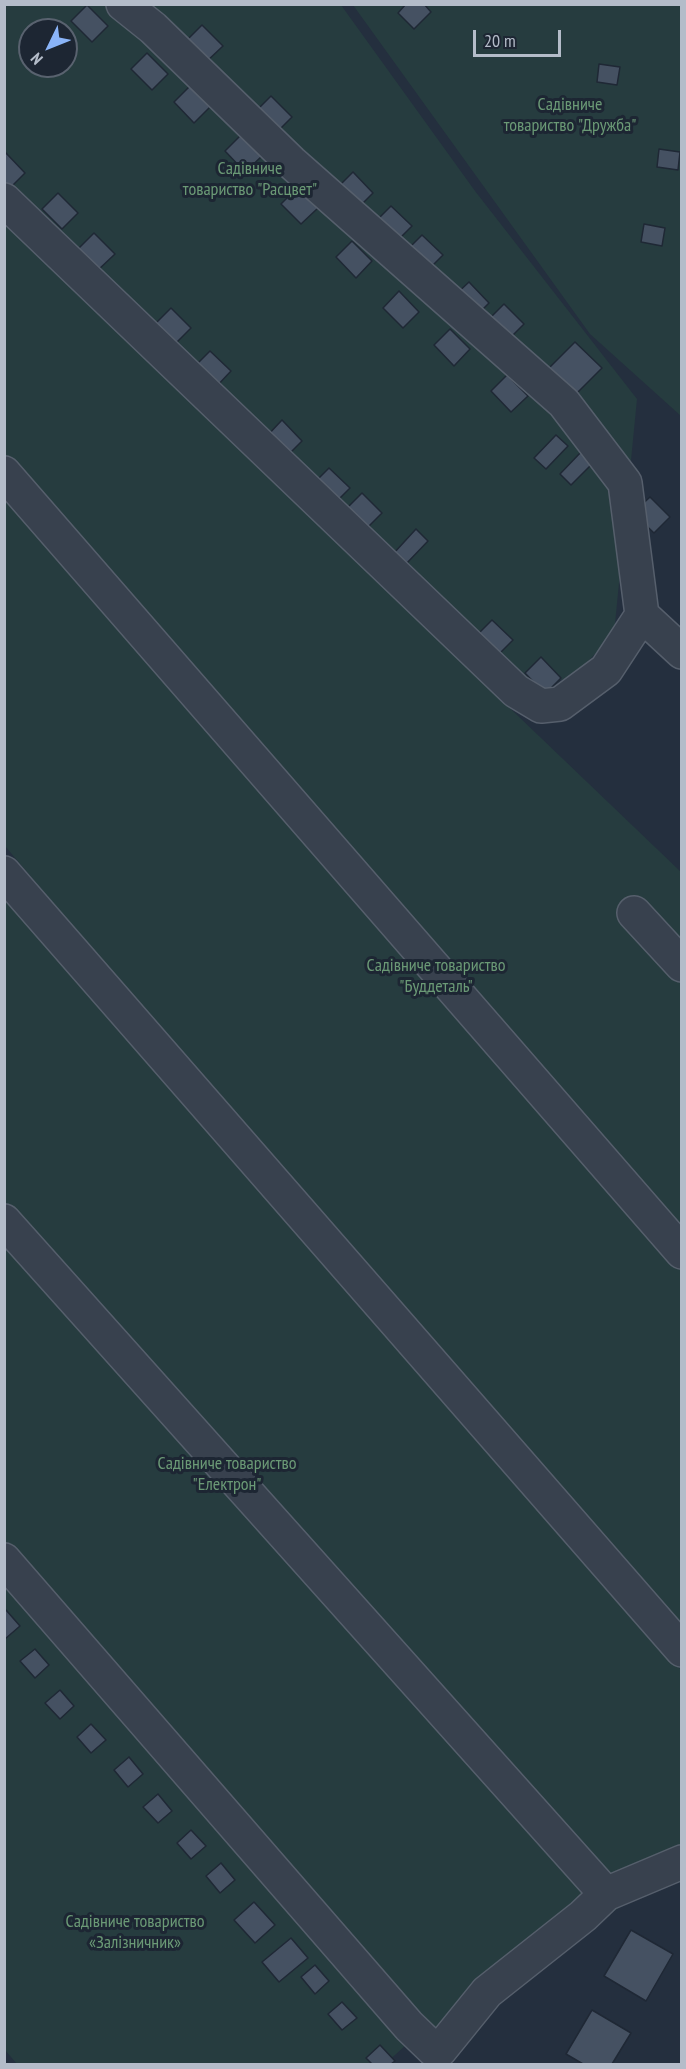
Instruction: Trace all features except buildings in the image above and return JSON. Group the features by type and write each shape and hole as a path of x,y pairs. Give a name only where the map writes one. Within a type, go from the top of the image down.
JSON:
{"lane":[{"path":"123,4 153,28 291,162 564,403 625,483 642,615 681,652"},
{"path":"4,200 516,690 541,706 560,704 606,670 642,615"},
{"path":"4,473 681,1252"},
{"path":"4,873 681,1650"},
{"path":"634,913 681,965"},
{"path":"4,1221 606,1894"},
{"path":"4,1560 410,2026 434,2050 440,2050 487,1992 583,1916 606,1894 681,1862"}],"green space":[{"name":"Садівниче товариство \"Расцвет\"","path":"4,5 341,5 475,191 637,399 614,634 573,677 527,688 5,187"},
{"name":"Садівниче товариство \"Дружба\"","path":"353,5 681,5 681,416 590,334"},
{"name":"Садівниче товариство \"Буддеталь\"","path":"4,218 281,489 681,872 681,1647 5,846"},
{"name":"Садівниче товариство \"Електрон\"","path":"4,868 681,1670 681,1867 422,2038 5,1555"},
{"name":"Садівниче товариство «Залізничник»","path":"4,1585 406,2045 385,2064 17,2064 5,2050"}]}
